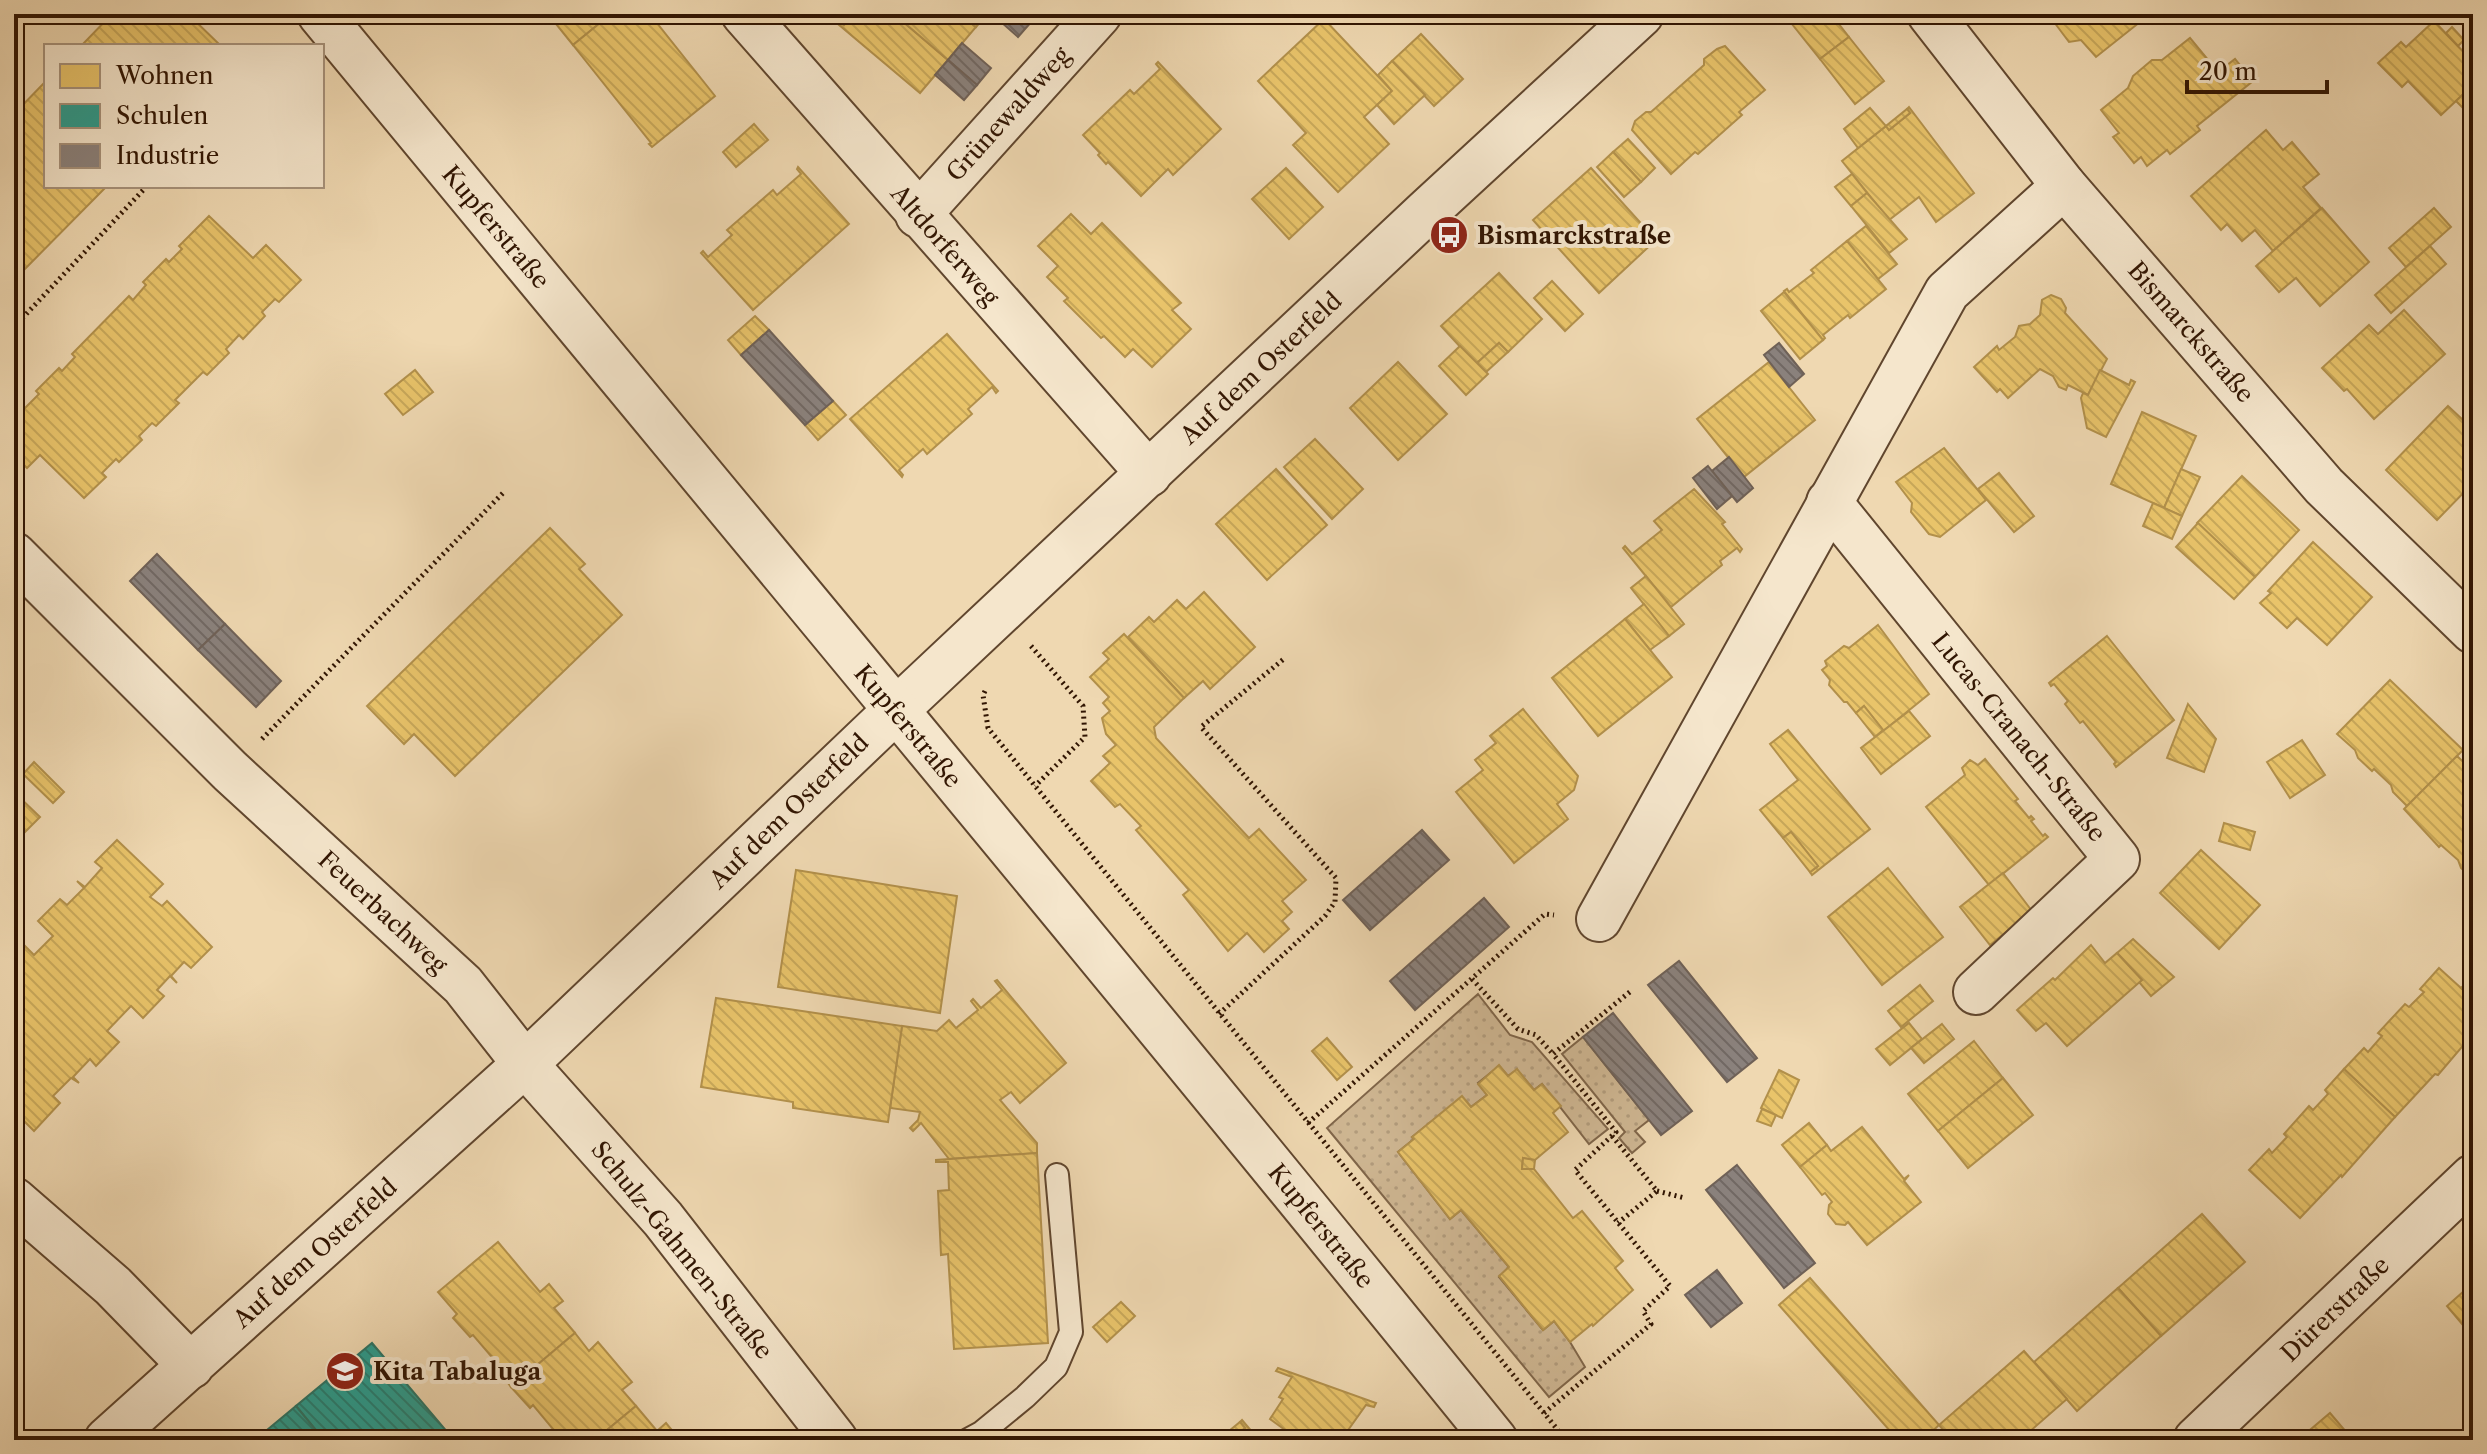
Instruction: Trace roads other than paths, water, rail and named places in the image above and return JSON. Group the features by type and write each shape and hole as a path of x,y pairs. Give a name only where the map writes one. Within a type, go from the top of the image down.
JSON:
{"street":[{"name":"Kupferstraße","path":"320,14 1175,1045 1495,1440"},
{"name":"Altdorferweg","path":"744,14 1149,474"},
{"name":"Grünewaldweg","path":"918,215 1099,14"},
{"name":"Auf dem Osterfeld","path":"107,1440 525,1064 895,711 1641,14"},
{"name":"Bismarckstraße","path":"1930,14 2064,186 2324,486 2473,631"},
{"path":"1599,919 1947,292 2064,186"},
{"name":"Lucas-Cranach-Straße","path":"1829,502 2117,859 1976,992"},
{"name":"Feuerbachweg","path":"14,555 230,771 463,985 525,1064"},
{"name":"Schulz-Gahmen-Straße","path":"525,1064 663,1219 835,1440"},
{"name":"Dürerstraße","path":"2196,1440 2473,1177"},
{"path":"14,1200 113,1286 191,1366"}],"lane":[{"path":"968,1440 1025,1397 1056,1367 1071,1332 1057,1175"}],"place":[{"name":"Bismarckstraße","path":"1449,235"},
{"name":"Kita Tabaluga","path":"345,1371"}]}
